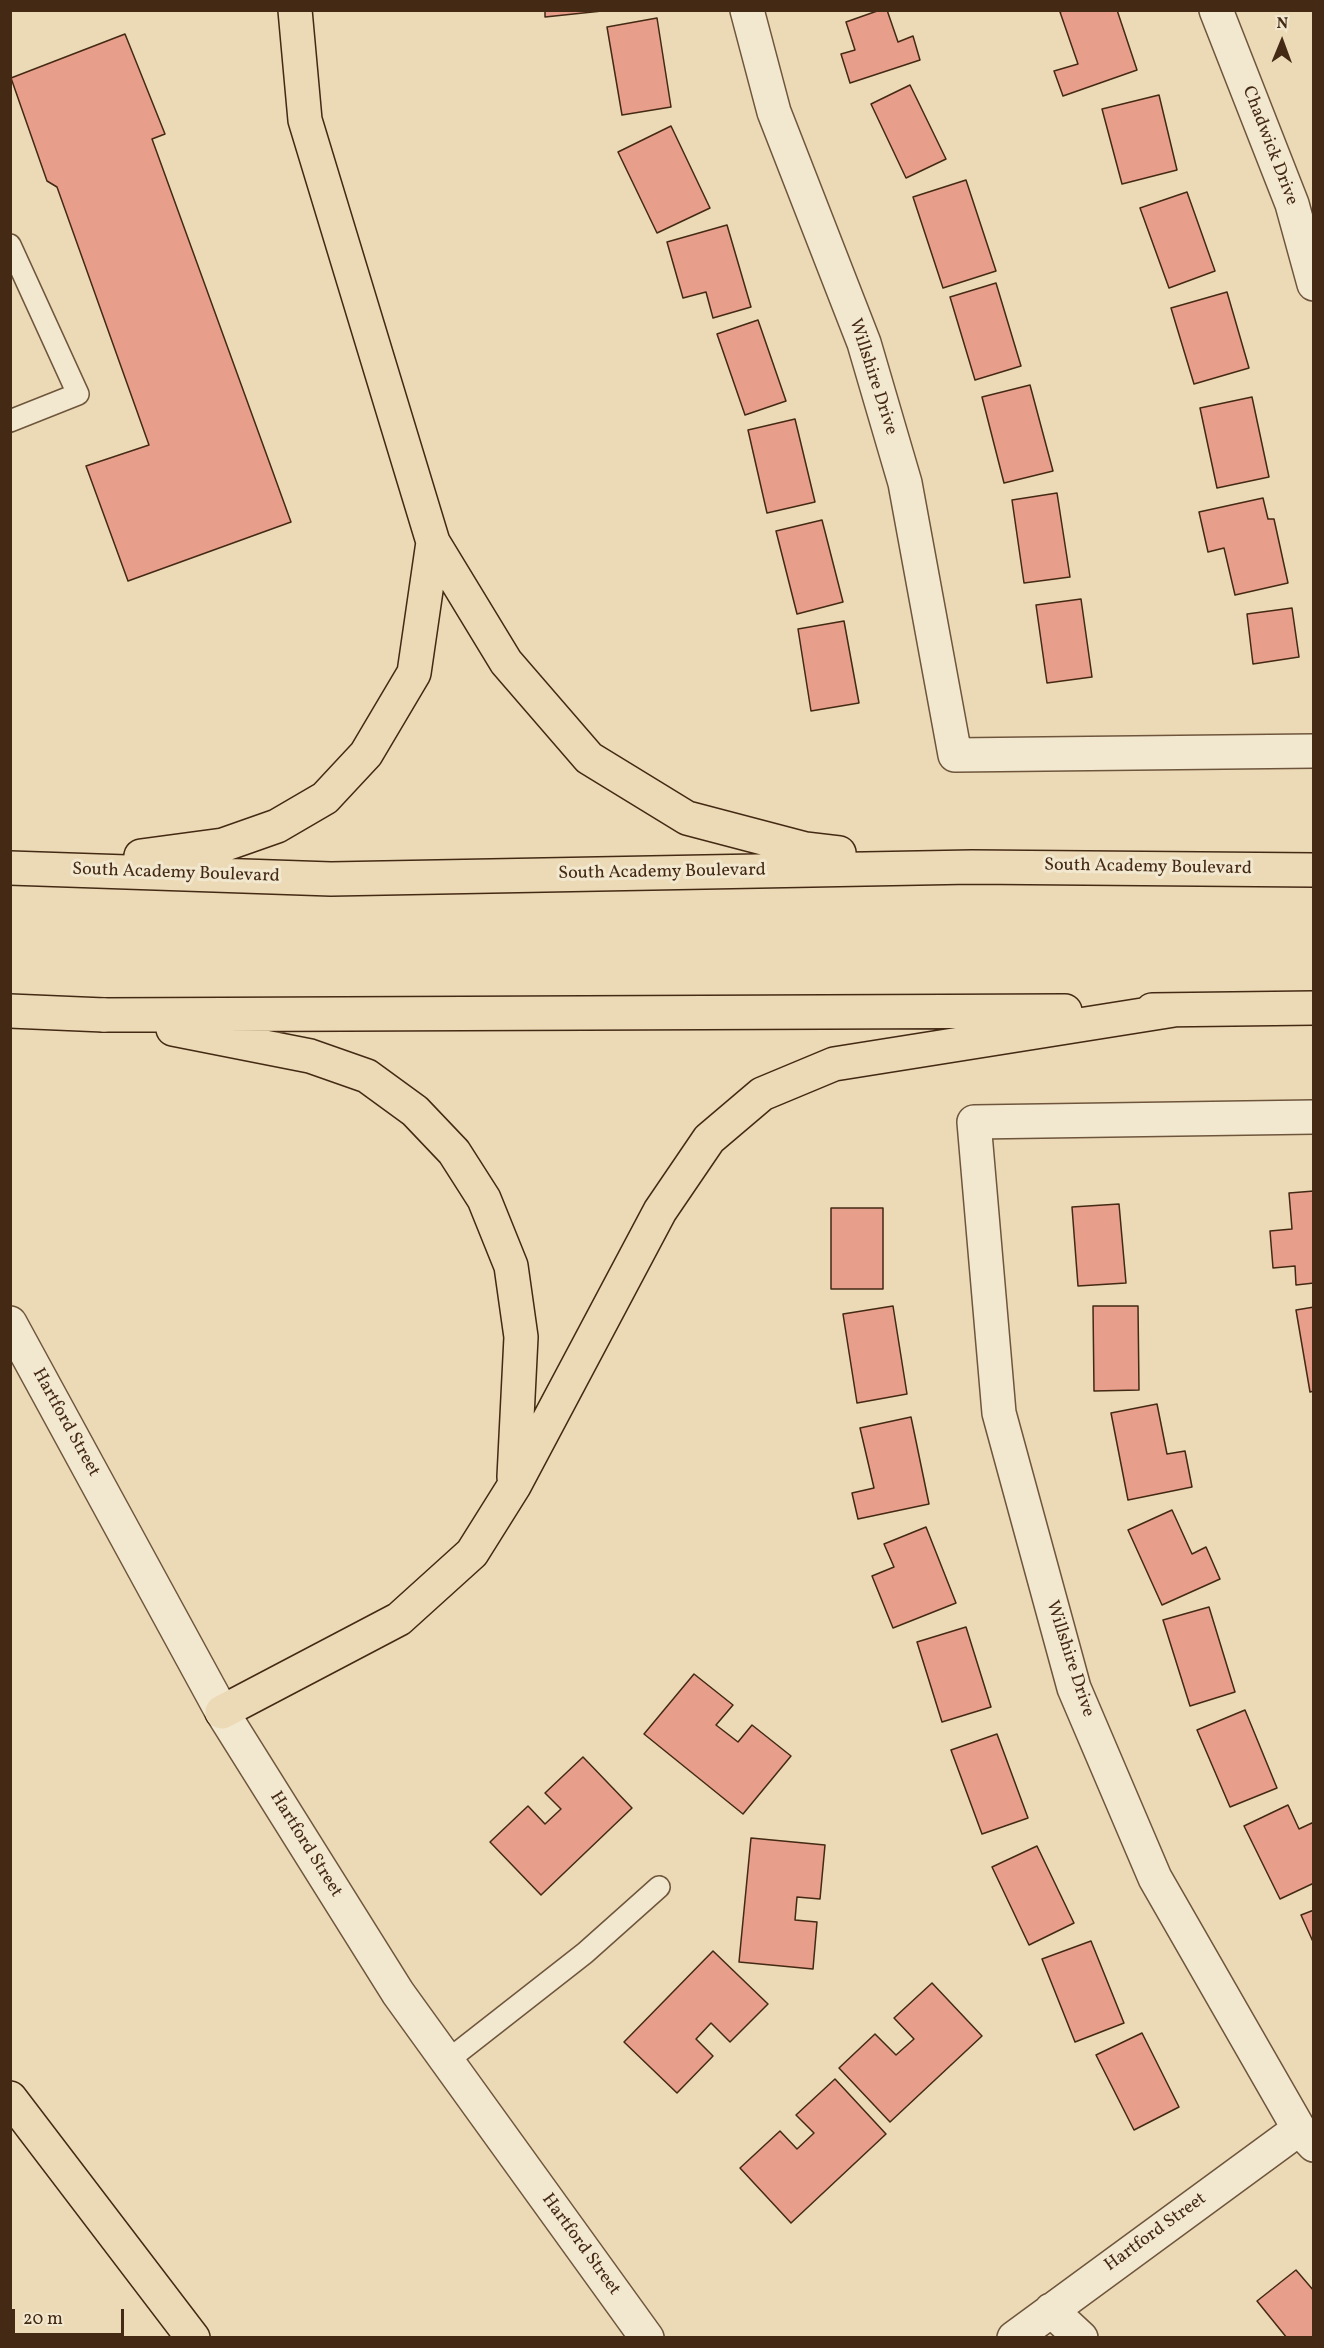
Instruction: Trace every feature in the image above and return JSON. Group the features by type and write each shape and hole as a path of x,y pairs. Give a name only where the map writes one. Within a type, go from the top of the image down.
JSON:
{"highway":[{"path":"295,10 305,120 433,543 506,662 589,758 687,818 805,849 972,867"},
{"path":"10,866 161,854 223,845 277,826 325,798 366,754 414,673 433,543"},
{"name":"South Academy Boulevard","path":"10,866 331,879 972,867 1314,870"},
{"path":"10,1011 104,1015 1314,1008"},
{"path":"222,1712 399,1619 472,1553 514,1486 660,1211 708,1138 762,1094 834,1064 1174,1010"},
{"path":"104,1015 310,1056 367,1076 415,1111 454,1152 484,1199 512,1266 520,1337 514,1486"},
{"path":"10,2098 193,2337"}],"street":[{"name":"Willshire Drive","path":"747,10 774,112 864,343 905,483 955,754 1314,751"},
{"name":"Chadwick Drive","path":"1216,10 1293,204 1314,284"},
{"name":"Willshire Drive","path":"1306,2137 1155,1878 1074,1688 999,1413 974,1122 1314,1117"},
{"name":"Hartford Street","path":"10,1323 222,1712 398,1993 647,2337"},
{"name":"Hartford Street","path":"1014,2337 1306,2137"},
{"path":"1051,2310 1081,2337"}],"lane":[{"path":"10,245 78,394 10,421"},
{"path":"447,2061 585,1953 659,1887"}],"building":[{"path":"545,10 602,10 602,11 545,17"},
{"path":"880,10 887,10 898,42 913,36 920,60 850,83 841,54 855,50 846,22"},
{"path":"1065,10 1117,10 1137,70 1063,96 1054,71 1078,64 1060,12"},
{"path":"657,18 671,107 622,115 607,27"},
{"path":"125,34 165,134 152,139 291,522 128,581 86,466 149,445 57,187 47,181 11,78"},
{"path":"910,85 946,159 906,178 871,104"},
{"path":"1159,95 1177,170 1122,184 1102,109"},
{"path":"671,126 710,208 657,233 618,152"},
{"path":"966,180 996,271 943,288 913,197"},
{"path":"1187,192 1215,271 1169,288 1140,208"},
{"path":"727,225 751,307 713,318 706,292 683,298 667,242"},
{"path":"996,283 1021,366 975,380 950,297"},
{"path":"1227,292 1249,368 1194,384 1171,308"},
{"path":"758,320 786,401 745,415 717,334"},
{"path":"1030,385 1053,471 1004,483 982,397"},
{"path":"1252,397 1269,477 1217,488 1200,408"},
{"path":"795,419 815,502 767,513 748,430"},
{"path":"1057,493 1070,577 1024,583 1012,500"},
{"path":"1263,498 1268,519 1274,519 1288,583 1235,595 1224,548 1208,552 1199,512"},
{"path":"822,520 843,602 797,614 776,531"},
{"path":"1081,599 1092,677 1047,683 1036,605"},
{"path":"1292,608 1299,657 1253,664 1247,614"},
{"path":"844,621 859,703 811,711 798,629"},
{"path":"1314,1191 1314,1283 1296,1285 1295,1266 1273,1268 1270,1231 1292,1229 1289,1193"},
{"path":"1119,1204 1126,1283 1078,1286 1072,1207"},
{"path":"831,1208 883,1208 883,1289 831,1289"},
{"path":"893,1306 907,1394 857,1403 843,1314"},
{"path":"1093,1306 1138,1306 1139,1390 1094,1391"},
{"path":"1314,1307 1314,1391 1310,1392 1296,1310"},
{"path":"1157,1404 1167,1454 1185,1451 1192,1487 1128,1500 1111,1413"},
{"path":"911,1417 929,1504 858,1519 852,1493 874,1488 860,1428"},
{"path":"1172,1510 1192,1554 1206,1547 1220,1579 1162,1605 1128,1530"},
{"path":"926,1527 956,1603 893,1628 872,1576 894,1567 884,1544"},
{"path":"1209,1607 1235,1692 1190,1706 1163,1620"},
{"path":"966,1627 991,1707 942,1722 917,1642"},
{"path":"694,1674 733,1705 716,1725 738,1742 752,1725 791,1756 743,1814 644,1734"},
{"path":"1245,1710 1277,1788 1230,1807 1197,1730"},
{"path":"997,1734 1028,1818 982,1834 951,1750"},
{"path":"583,1757 632,1808 541,1895 490,1842 528,1806 545,1824 561,1809 545,1793"},
{"path":"1288,1805 1299,1829 1314,1822 1314,1883 1280,1899 1244,1826"},
{"path":"751,1838 825,1845 820,1899 797,1897 795,1920 817,1922 813,1969 739,1962"},
{"path":"1037,1846 1074,1923 1029,1945 992,1867"},
{"path":"1314,1910 1314,1944 1301,1915"},
{"path":"1091,1941 1124,2023 1075,2042 1042,1959"},
{"path":"713,1951 768,2004 730,2042 711,2023 696,2039 713,2056 677,2093 624,2042"},
{"path":"932,1983 982,2036 890,2122 839,2068 875,2034 896,2055 914,2039 894,2018"},
{"path":"1142,2033 1179,2107 1134,2130 1096,2055"},
{"path":"835,2079 886,2134 791,2223 740,2168 780,2131 797,2149 814,2133 796,2115"},
{"path":"1296,2270 1314,2291 1314,2338 1287,2338 1257,2301"}]}
